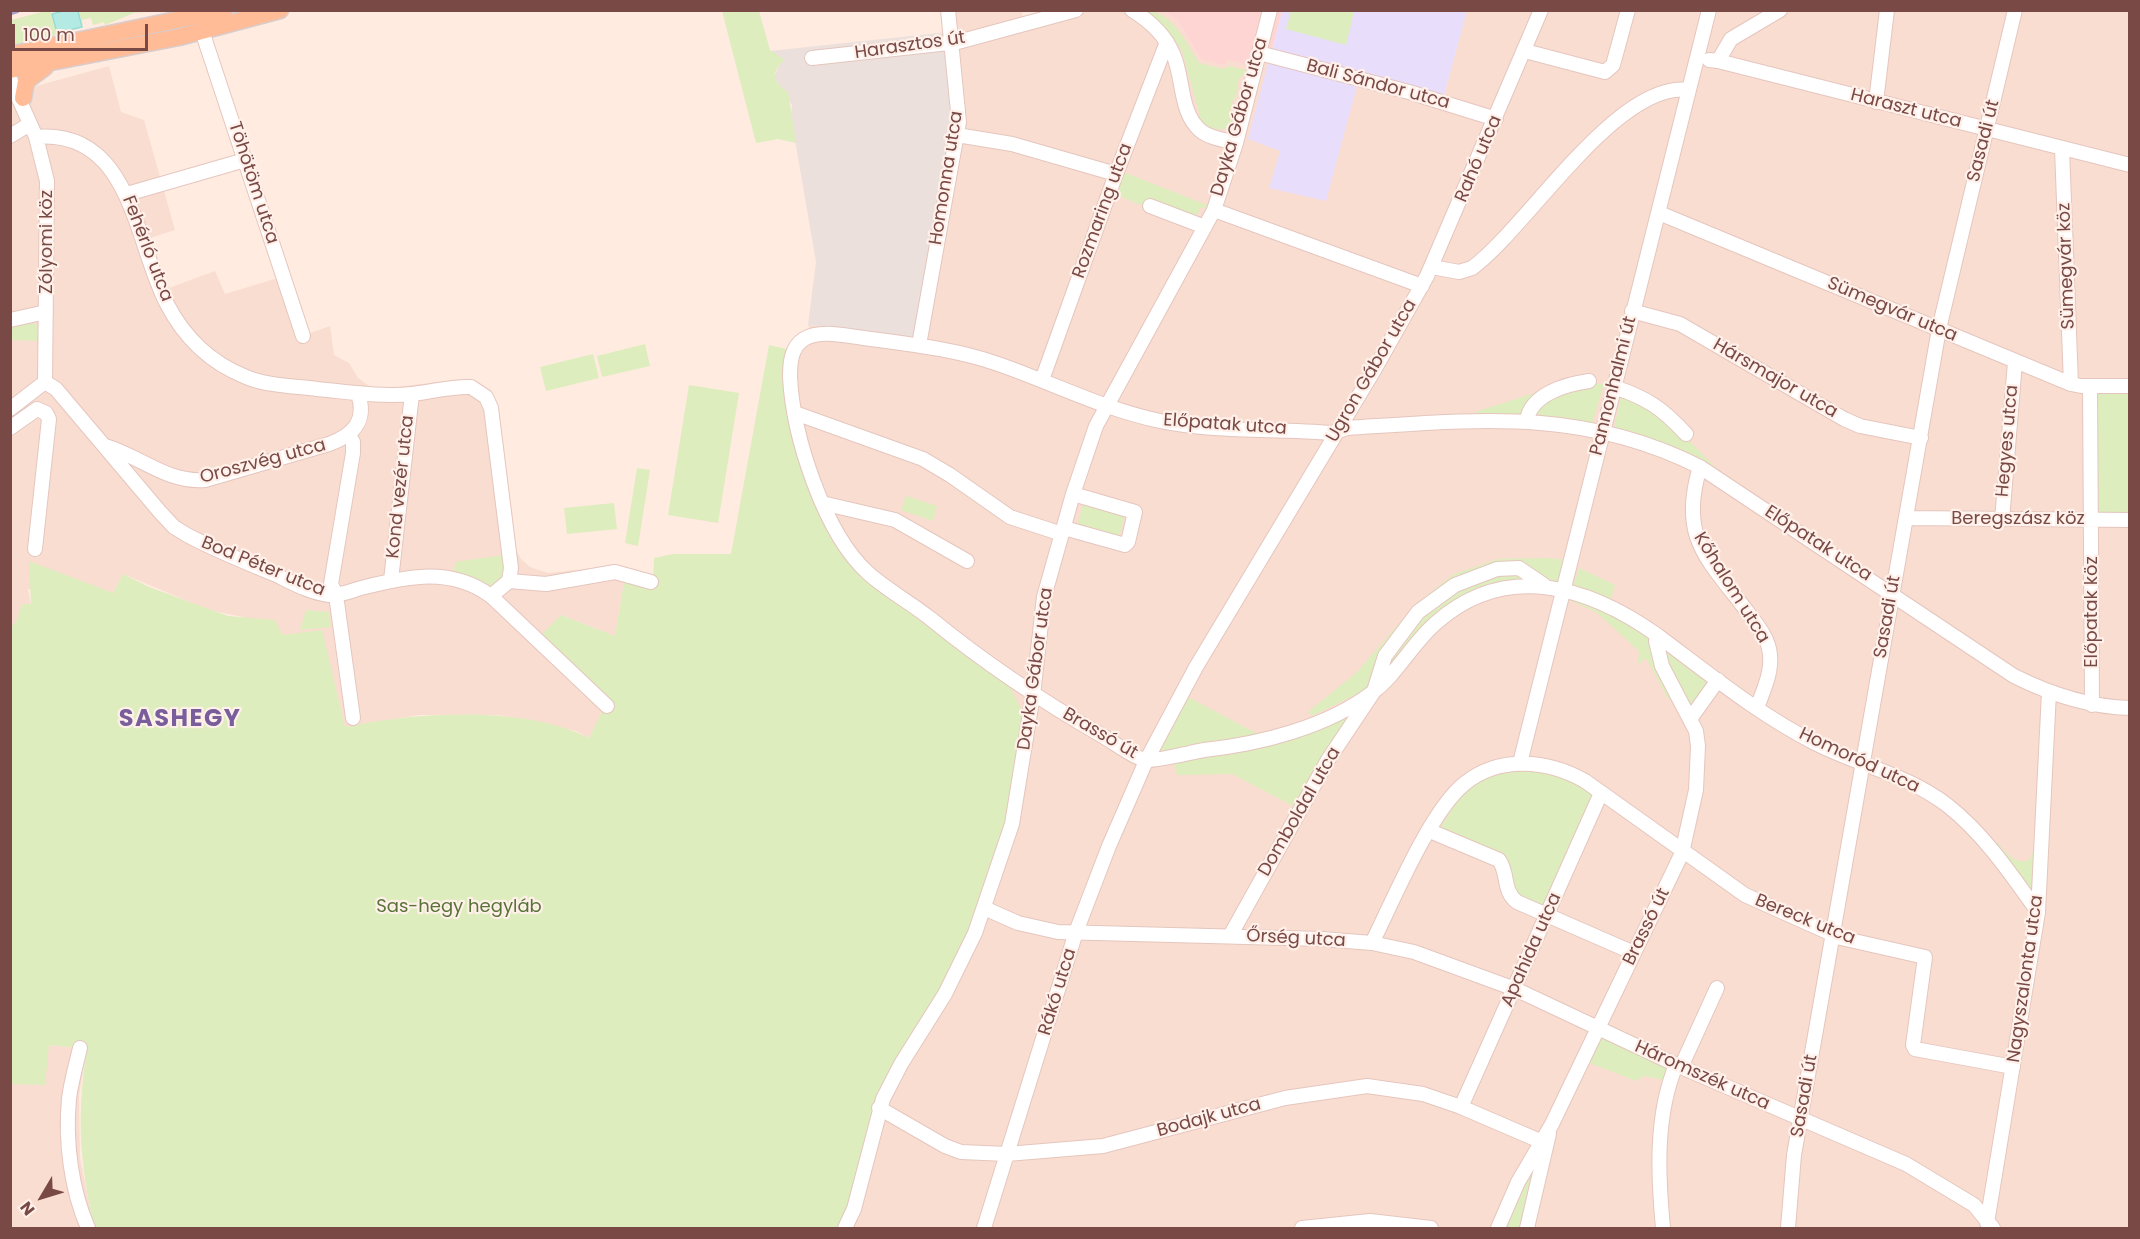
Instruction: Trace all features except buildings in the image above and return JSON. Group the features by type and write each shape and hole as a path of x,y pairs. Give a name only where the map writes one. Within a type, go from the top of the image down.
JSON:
{"main road":[{"path":"12,70 39,49 224,10"},
{"path":"12,70 202,31 280,10"},
{"path":"18,99 31,75 54,63"}],"street":[{"name":"Homonna utca","path":"919,345 957,135 959,103 948,10"},
{"name":"Harasztos út","path":"812,58 952,42 1076,10"},
{"path":"1132,10 1155,27 1167,42 1174,55 1186,106 1194,124 1210,136 1236,143"},
{"name":"Dayka Gábor utca","path":"844,1228 854,1209 879,1108 889,1084 954,978 984,908 1014,815 1033,695 1041,615 1073,494 1091,438 1214,210 1236,143 1270,10"},
{"name":"Rahó utca","path":"1432,267 1541,10"},
{"path":"1525,51 1605,72 1613,65 1628,10"},
{"name":"Pannonhalmi út","path":"1520,763 1709,10"},
{"path":"1698,59 1718,61 1731,39 1780,10"},
{"path":"1876,102 1887,10"},
{"name":"Sasadi út","path":"1788,1228 1792,1174 1801,1120 1862,760 1940,329 2015,10"},
{"name":"Töhötöm utca","path":"202,31 303,336"},
{"name":"Rozmaring utca","path":"1042,380 1116,174 1167,42"},
{"name":"Bali Sándor utca","path":"1259,53 1497,118"},
{"name":"Haraszt utca","path":"1718,61 2130,165"},
{"name":"Zólyomi köz","path":"12,70 18,99 36,137 47,181 45,382"},
{"path":"1432,267 1459,272 1472,268 1581,154 1617,122 1650,96 1670,89 1689,90"},
{"path":"10,136 30,124"},
{"path":"957,135 1012,144 1116,174"},
{"name":"Fehérló utca","path":"36,137 58,137 88,148 107,166 127,194 166,302 195,344 210,357 246,377 278,385 358,394"},
{"name":"Sümegvár köz","path":"2062,149 2071,384"},
{"path":"127,194 245,160"},
{"path":"1150,206 1205,227"},
{"path":"1214,210 1422,286"},
{"name":"Sümegvár utca","path":"1659,213 2071,384 2130,386"},
{"name":"Ugron Gábor utca","path":"1146,761 1196,667 1338,430 1432,267"},
{"name":"Hársmajor utca","path":"1632,311 1680,324 1844,419 1878,430 1921,438"},
{"path":"10,320 46,312"},
{"name":"Előpatak utca","path":"828,334 919,345 994,362 1107,407 1165,422 1203,427 1332,433 1347,428 1474,420 1527,420 1603,432 1662,449 1700,467 2004,670 2049,692 2092,705 2130,708"},
{"name":"Brassó út","path":"828,334 805,339 793,352 790,381 804,460 822,503 850,552 871,576 915,606 966,648 1033,695 1146,761 1233,747 1286,734 1341,711 1374,691 1434,624 1457,608 1506,587 1544,585 1564,590 1624,613 1657,635 1656,641 1662,666 1690,719 1698,746 1699,772 1682,853 1596,1028 1552,1124 1540,1142 1497,1228"},
{"name":"Hegyes utca","path":"2002,520 2015,362"},
{"path":"1527,420 1530,409 1548,394 1575,383 1589,381"},
{"path":"10,409 45,382"},
{"name":"Bod Péter utca","path":"45,382 56,389 100,445 174,527 204,544 317,593 336,595 391,580 428,575 452,577 474,584 491,596 607,706"},
{"name":"Előpatak köz","path":"2090,386 2092,705"},
{"path":"358,394 412,394 471,387 486,396 491,408 511,568 509,581 491,596"},
{"path":"1614,387 1642,397 1660,407 1686,434"},
{"name":"Oroszvég utca","path":"100,445 172,477 192,481 230,473 349,436 358,424 362,412 358,394"},
{"name":"Kond vezér utca","path":"391,580 412,394"},
{"path":"10,428 37,409 43,411 49,423 34,549"},
{"path":"795,413 923,459 950,475 1010,518 1125,545 1135,512 1073,494"},
{"path":"349,436 353,442 353,453 331,584 336,595 353,718"},
{"name":"Kőhalom utca","path":"1700,467 1691,500 1692,526 1700,546 1757,625 1770,653 1768,676 1756,708"},
{"path":"822,503 895,520 967,561"},
{"name":"Beregszász köz","path":"1906,518 2130,520"},
{"name":"Brassó út","path":"1374,691 1385,656 1394,642 1418,612 1455,585 1497,569 1519,568 1544,585"},
{"path":"509,581 546,584 615,572 651,582"},
{"name":"Homoród utca","path":"1657,635 1756,708 1816,743 1862,760 1926,791 1959,815 1997,855 2038,912"},
{"path":"1690,719 1718,680"},
{"name":"Domboldal utca","path":"1230,936 1328,760 1374,691"},
{"name":"Nagyszalonta utca","path":"1989,1225 2038,912 2049,692"},
{"name":"Rákó utca","path":"984,1228 1076,932 1109,846 1146,761"},
{"path":"1372,943 1448,801 1465,783 1486,771 1520,763"},
{"name":"Bereck utca","path":"1520,763 1570,773 1745,895 1833,935 1925,957 1913,1045 1918,1052 2013,1067"},
{"name":"Apahida utca","path":"1461,1107 1601,793"},
{"path":"1430,831 1495,857 1503,868 1509,895 1517,902 1634,953"},
{"name":"Őrség utca","path":"984,908 1018,923 1058,932 1230,936 1372,943 1436,959 1515,989 1596,1028"},
{"path":"1663,1228 1660,1192 1661,1129 1667,1085 1717,988"},
{"name":"Háromszék utca","path":"1596,1028 1925,1174 1974,1205 1989,1225"},
{"path":"80,1048 69,1099 70,1151 76,1194 88,1228"},
{"name":"Bodajk utca","path":"879,1108 945,1146 969,1153 1007,1154 1103,1146 1285,1098 1367,1086 1405,1090 1461,1107 1540,1142"},
{"name":"Brassó út","path":"1527,1228 1552,1124"},
{"path":"1302,1228 1370,1221 1431,1228"}],"shaded area":[{"path":"946,11 1022,11 1023,18 1053,11 1163,11 1177,20 1201,59 1227,59 1254,43 1444,95 1467,11 2129,11 2129,1228 835,1228 845,1221 880,1092 891,1067 914,613 861,578 815,499 793,440 791,350 810,331 808,325 913,337 917,334"},
{"path":"1163,11 1282,11 1272,50 1254,43 1248,65 1227,59 1225,65 1201,59 1177,20"},
{"path":"1282,11 1467,11 1444,95 1272,50"},
{"path":"948,32 952,128 917,334 913,337 808,325 816,262 791,117 792,105 774,77 780,63 770,51"},
{"path":"1268,63 1357,86 1326,201 1269,188 1280,151 1248,139"},
{"path":"109,66 121,112 144,120 175,230 150,238 169,288 215,271 225,294 288,275 307,334 330,326 334,355 349,363 358,378 369,386 380,389 461,379 483,385 498,405 515,548 521,559 530,567 548,573 612,566 652,575 653,590 624,582 615,636 561,615 608,700 589,738 576,731 499,715 419,715 345,727 333,677 282,635 243,617 209,610 123,574 113,593 28,589 31,605 22,604 16,622 11,627 11,93"},
{"path":"48,1045 87,1049 79,1096 80,1158 94,1228 11,1228 11,1084 44,1084"}],"green space":[{"path":"50,10 57,35 11,46 11,20"},
{"path":"79,10 158,11 134,13 105,25 104,22 93,25 91,18 82,20 83,28"},
{"path":"722,11 759,11 770,50 785,60 777,68 775,77 779,85 788,92 796,143 778,139 756,143"},
{"path":"1143,11 1153,12 1170,21 1199,63 1223,69 1229,66 1246,70 1239,78 1236,96 1229,110 1231,114 1227,120 1237,114 1234,125 1224,129 1214,129 1200,122 1197,118 1200,116 1181,48"},
{"path":"1291,11 1354,12 1346,45 1286,29"},
{"path":"1123,172 1207,205 1206,209 1201,207 1196,216 1202,219 1151,209 1114,194"},
{"path":"27,320 40,327 41,341 11,340 10,324"},
{"path":"645,344 650,366 602,377 597,356"},
{"name":"Sas-hegy hegyláb","path":"769,345 791,350 793,440 815,499 843,551 861,578 1007,682 1025,716 1013,798 983,899 949,979 891,1067 880,1092 845,1221 835,1228 94,1228 85,1181 81,1139 81,1097 87,1049 49,1045 45,1085 11,1084 10,627 16,622 22,604 31,604 29,561 113,593 123,574 149,587 228,616 275,620 282,635 322,630 345,727 404,718 469,714 533,720 563,727 589,738 608,699 542,634 561,615 615,636 624,582 653,590 654,558 673,554 731,554"},
{"path":"593,354 599,378 546,391 540,367"},
{"path":"1589,383 1604,384 1592,424 1476,416 1475,412 1535,393 1558,393"},
{"path":"689,385 739,393 718,523 668,515"},
{"path":"2100,391 2129,391 2129,516 2099,515 2094,509 2096,396"},
{"path":"1622,392 1662,413 1715,467 1712,470 1676,451 1614,428"},
{"path":"637,468 650,470 638,546 625,543"},
{"path":"906,496 937,506 933,521 901,510"},
{"path":"1084,501 1126,512 1118,541 1076,529"},
{"path":"614,503 617,529 567,534 564,508"},
{"path":"504,555 503,579 492,586 454,573 455,562"},
{"path":"1498,559 1568,560 1562,582 1520,580 1493,584 1467,595 1454,602 1376,682 1312,716 1308,712 1357,672 1417,603 1454,574"},
{"path":"1579,568 1615,585 1610,601 1573,587"},
{"path":"1571,595 1604,607 1645,633 1673,696 1668,699 1646,658 1638,665 1639,651 1596,612 1569,600"},
{"path":"306,610 329,612 331,627 300,630"},
{"path":"1662,646 1708,681 1691,708 1661,653"},
{"path":"1186,696 1258,734 1161,753 1157,748"},
{"path":"1354,710 1321,759 1295,807 1232,774 1177,775 1174,765 1176,763"},
{"path":"1525,769 1569,777 1594,794 1545,907 1516,897 1506,867 1443,830 1441,826 1459,798 1457,795 1494,772"},
{"path":"1998,843 2011,857 2019,861 2029,860 2035,848 2033,890 2030,891 1996,845"},
{"path":"1599,1036 1664,1064 1667,1069 1663,1080 1644,1076 1636,1081 1587,1062"},
{"path":"1536,1163 1524,1228 1503,1228"}],"water":[{"path":"67,10 78,11 82,27 57,33 52,14"}],"railway":[{"path":"10,14 23,10"}],"district":[{"name":"SASHEGY","path":"180,720"}]}
